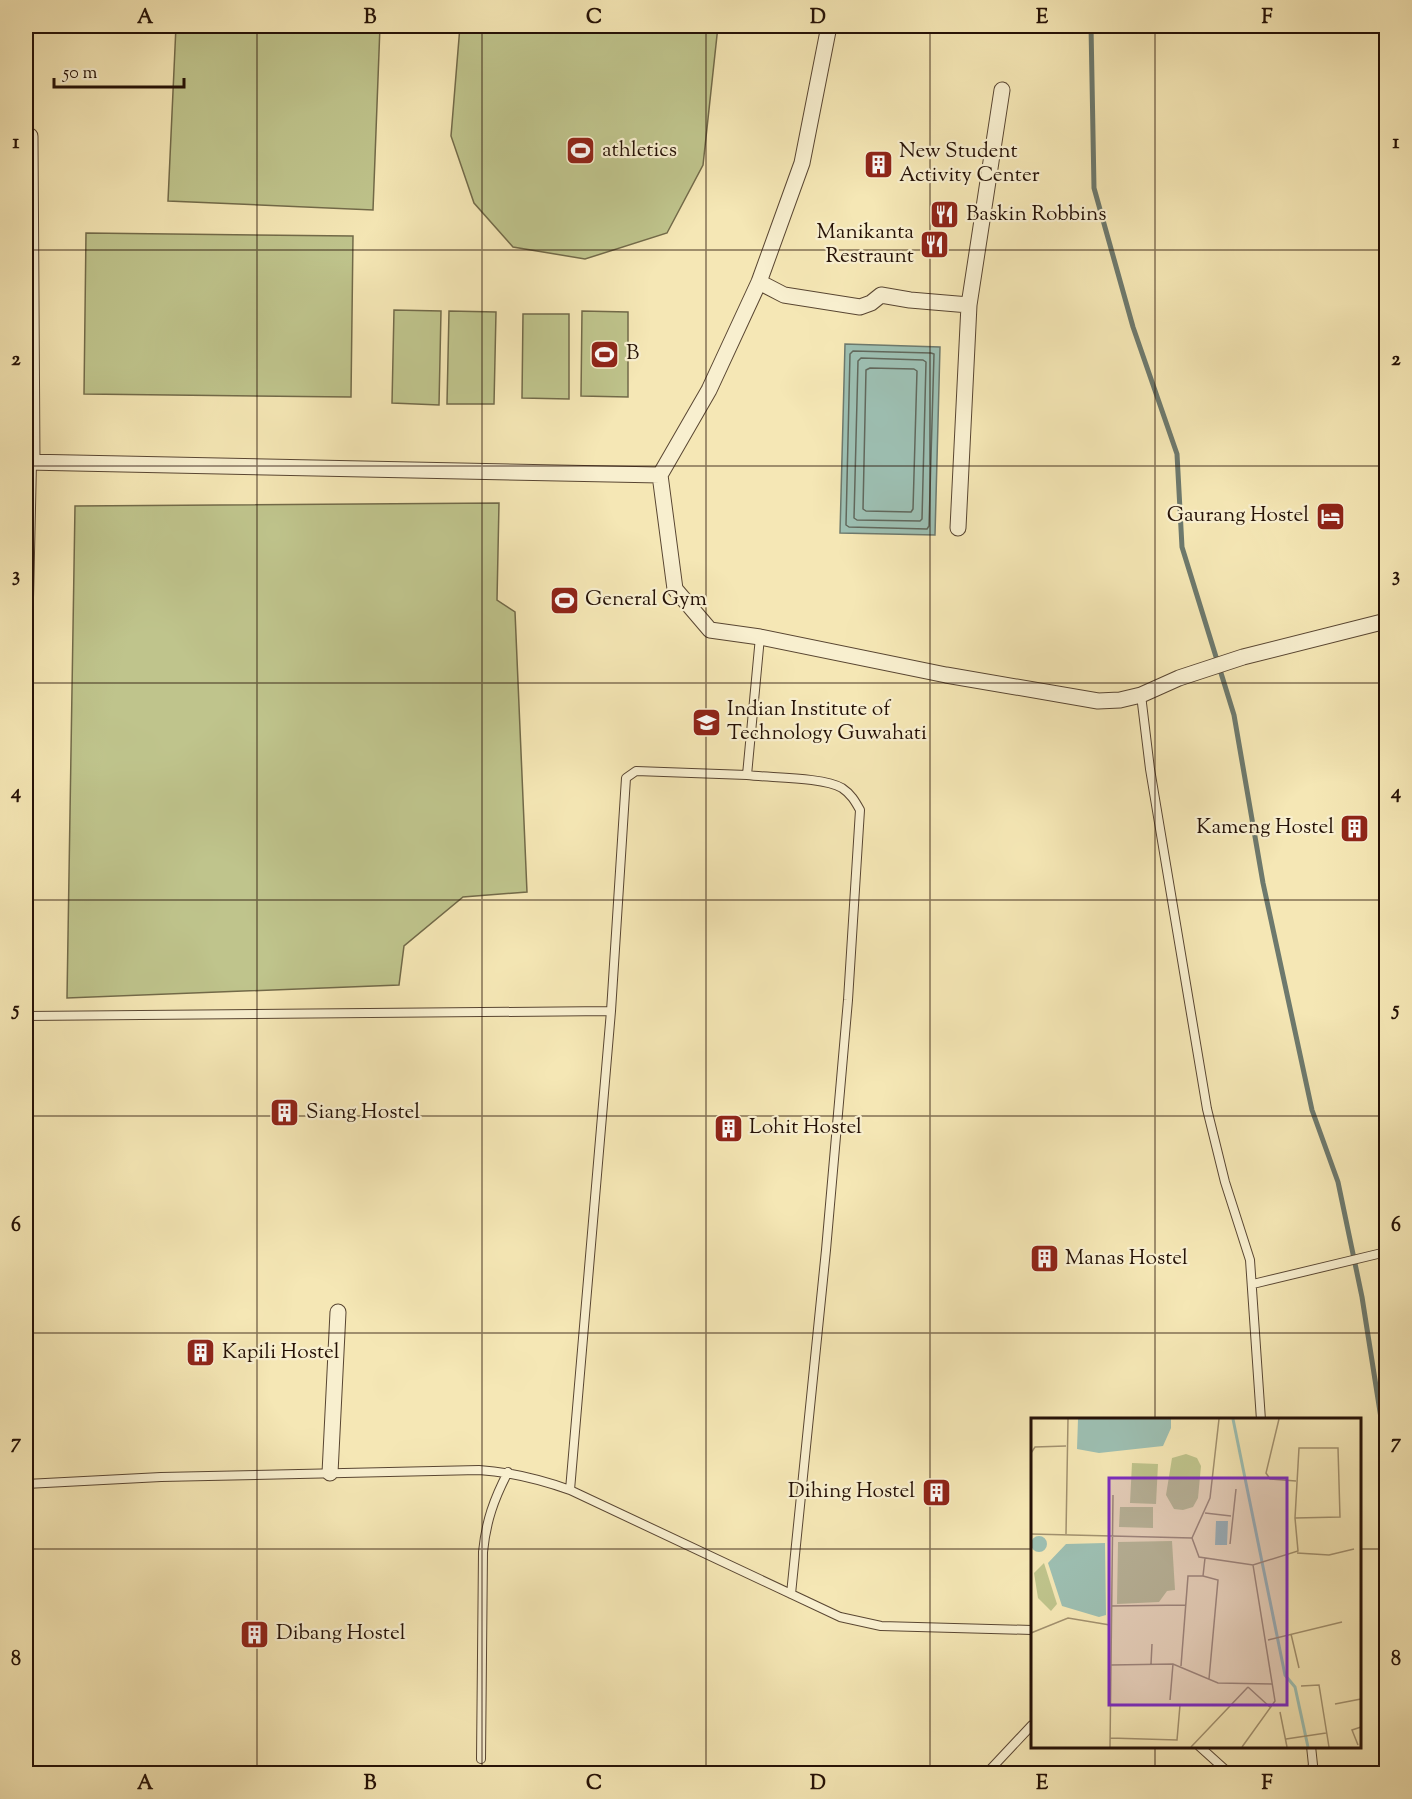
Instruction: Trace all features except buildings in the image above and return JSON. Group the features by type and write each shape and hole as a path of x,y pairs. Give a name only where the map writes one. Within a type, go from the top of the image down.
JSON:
{"street":[{"path":"829,26 802,163 759,282 709,390 660,475 675,589 710,630 760,637 946,675 1098,701 1120,700 1243,657 1386,621"},
{"path":"958,528 969,305 1002,90"},
{"path":"30,136 29,462 660,475"},
{"path":"759,282 784,295 860,307 872,303 881,295 969,305"},
{"path":"330,1473 338,1312"}],"lane":[{"path":"26,732 29,462"},
{"path":"747,776 760,637"},
{"path":"1141,694 1150,769 1207,1108 1225,1182 1250,1260 1261,1418"},
{"path":"570,1490 611,1011 626,778 636,771 747,776 828,783 842,788 853,797 860,810 848,1000 791,1594"},
{"path":"26,1016 611,1011"},
{"path":"1253,1284 1383,1252"},
{"path":"26,1484 161,1477 479,1470 508,1472 570,1490 840,1617 880,1626 1031,1630"},
{"path":"481,1759 483,1552 485,1532 493,1503 508,1472"},
{"path":"986,1773 1031,1726"},
{"path":"1201,1748 1230,1773"},
{"path":"1310,1773 1313,1765 1311,1748"}],"green space":[{"path":"176,26 380,26 373,210 168,201"},
{"name":"athletics","path":"460,26 718,26 703,165 667,233 585,259 513,247 474,203 451,136"},
{"path":"86,233 353,236 351,397 84,394"},
{"path":"394,310 441,311 439,405 392,403"},
{"path":"449,311 496,312 494,404 447,404"},
{"name":"B","path":"582,311 628,312 628,397 581,396"},
{"path":"523,314 569,314 569,399 522,398"},
{"path":"499,503 497,600 515,612 527,892 463,897 404,946 399,985 67,998 75,506"}],"water":[{"path":"845,344 940,347 935,535 840,533"}],"waterway":[{"path":"1091,26 1094,188 1133,327 1177,454 1182,547 1234,715 1263,883 1312,1110 1338,1182 1362,1297 1381,1418 1386,1484"}],"place":[{"name":"athletics","path":"581,151"},
{"name":"New Student Activity Center","path":"878,164"},
{"name":"Baskin Robbins","path":"945,215"},
{"name":"Manikanta Restraunt","path":"935,245"},
{"name":"B","path":"605,354"},
{"name":"Gaurang Hostel","path":"1330,516"},
{"name":"General Gym","path":"564,600"},
{"name":"Indian Institute of Technology Guwahati","path":"706,722"},
{"name":"Kameng Hostel","path":"1355,828"},
{"name":"Siang Hostel","path":"285,1113"},
{"name":"Lohit Hostel","path":"728,1128"},
{"name":"Manas Hostel","path":"1044,1259"},
{"name":"Kapili Hostel","path":"201,1353"},
{"name":"Dihing Hostel","path":"936,1492"},
{"name":"Dibang Hostel","path":"255,1634"}]}
